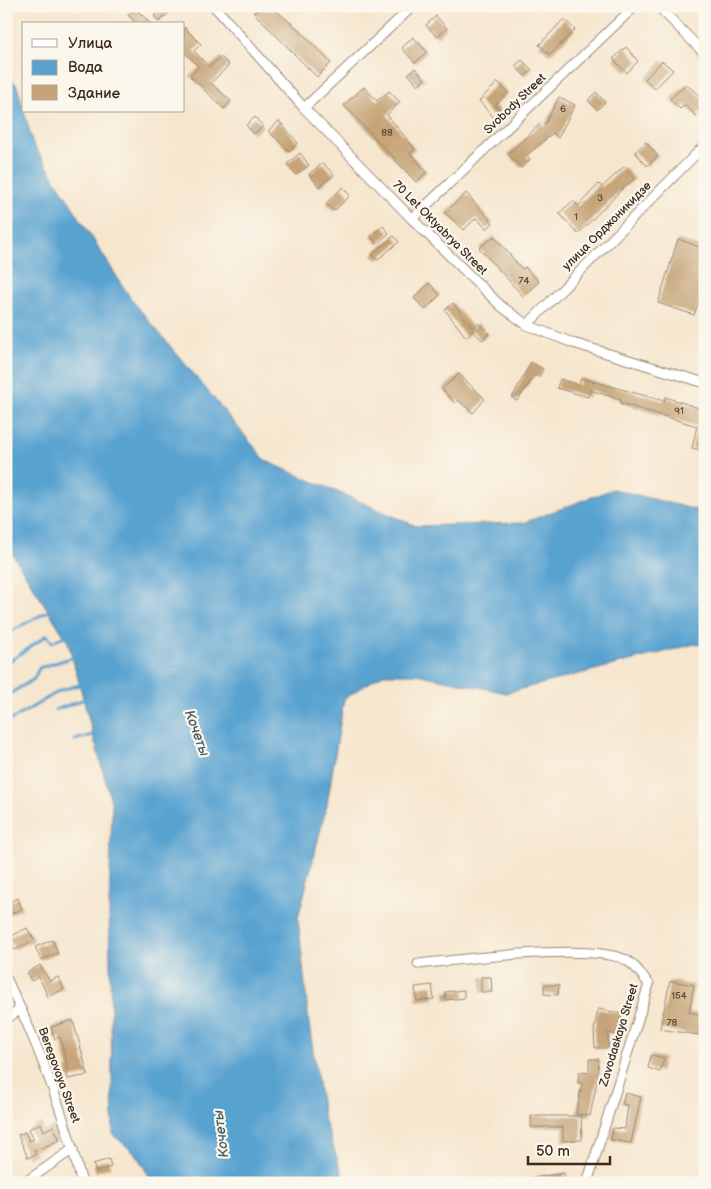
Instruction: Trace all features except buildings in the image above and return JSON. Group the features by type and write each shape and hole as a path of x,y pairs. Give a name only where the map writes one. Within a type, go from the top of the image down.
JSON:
{"street":[{"name":"70 Let Oktyabrya Street","path":"214,6 304,108 412,219 501,306 526,325 573,343 705,382"},
{"path":"304,108 413,6"},
{"name":"Svobody Street","path":"412,219 635,6"},
{"path":"658,6 705,54"},
{"name":"улица Орджоникидзе","path":"526,325 705,145"},
{"name":"Zavodaskaya Street","path":"418,964 547,953 607,953 629,961 649,984 586,1183"},
{"name":"Beregovaya Street","path":"6,978 22,1009 73,1149 82,1183"},
{"path":"6,1019 22,1009"},
{"path":"24,1183 73,1149"}],"water":[{"name":"Кочеты","path":"6,74 17,85 22,103 22,112 24,112 33,144 131,299 266,461 416,526 523,523 613,489 705,512 705,646 695,644 506,693 416,674 383,674 344,699 327,805 298,918 309,1024 323,1115 345,1183 153,1183 136,1154 113,1135 109,907 112,805 68,642 6,544"}],"waterway":[{"path":"6,634 52,609"},
{"path":"6,664 47,635 52,642 66,635"},
{"path":"6,696 34,679 39,668 74,657"},
{"path":"6,723 61,690 83,684"},
{"path":"55,710 85,699"},
{"path":"75,740 96,734"}]}
